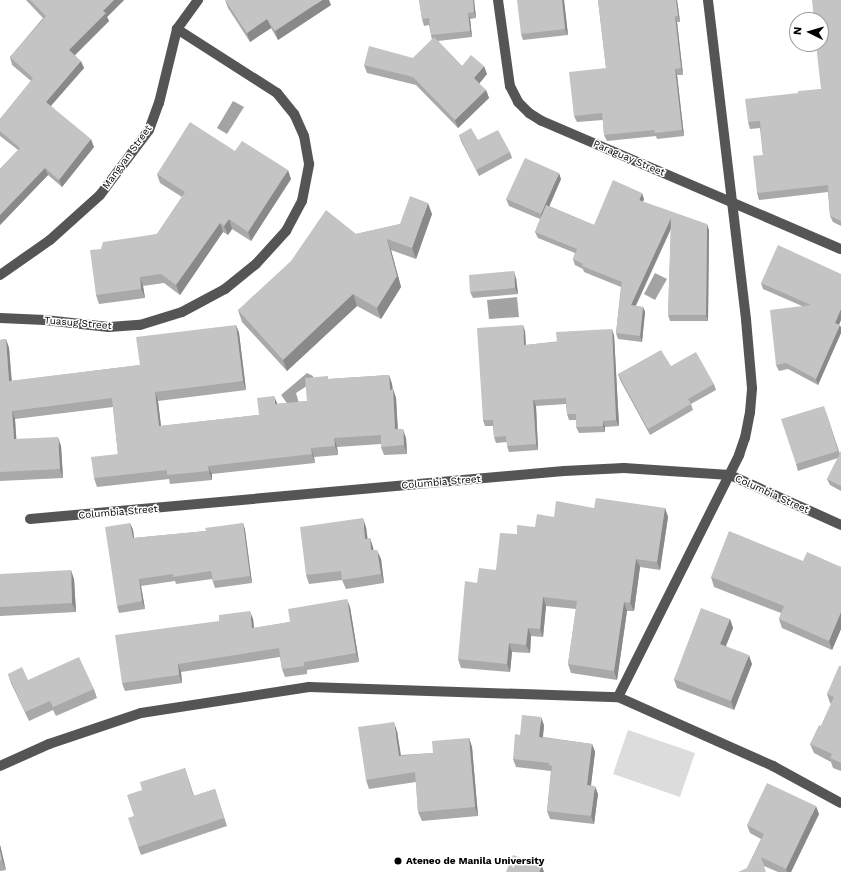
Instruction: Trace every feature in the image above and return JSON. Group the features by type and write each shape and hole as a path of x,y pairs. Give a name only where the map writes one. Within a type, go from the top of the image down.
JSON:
{"street":[{"name":"Mangyan Street","path":"0,275 50,240 100,195 145,136 149,130 159,103 177,29 198,0"},
{"name":"Paraguay Street","path":"498,0 510,86 518,102 529,113 542,121 841,250"},
{"path":"618,697 730,475 745,438 750,412 752,388 746,319 708,0"},
{"name":"Tuasug Street","path":"0,318 45,320 109,327 140,325 182,312 225,289 256,264 286,231 302,201 309,164 304,136 294,114 277,93 177,29"},
{"name":"Columbia Street","path":"30,519 564,471 624,468 730,475 841,525"},
{"path":"0,766 49,744 141,713 309,687 618,697 773,766 841,802"}],"shaded area":[{"path":"233,101 244,107 227,134 217,128"},
{"path":"655,273 667,279 655,300 644,294"},
{"path":"517,297 519,317 489,319 487,300"},
{"path":"307,373 313,376 313,382 296,393 299,403 289,406 281,395"},
{"path":"628,730 695,753 680,797 613,774"}],"building":[{"path":"30,0 114,0 103,11 106,13 69,50 81,61 46,102 91,139 59,180 45,168 0,215 0,169 20,148 0,131 0,119 33,78 10,57 46,16"},
{"path":"225,0 322,0 275,31 267,19 247,33"},
{"path":"419,0 473,0 474,12 468,13 470,31 431,35 429,18 422,19"},
{"path":"517,0 562,0 565,29 521,34"},
{"path":"598,0 676,0 678,16 675,16 681,68 675,69 682,130 655,133 654,130 604,135 602,113 574,116 569,72 606,68"},
{"path":"812,0 841,0 841,221 830,216 828,185 757,193 753,156 763,155 760,121 748,122 745,99 821,89 817,52 829,52 829,12 813,12"},
{"path":"434,37 462,66 471,55 484,66 474,78 486,90 455,120 413,77 364,65 369,46 413,58"},
{"path":"190,122 235,151 242,141 288,170 248,232 229,219 224,226 220,223 176,285 161,274 140,277 141,289 96,295 90,250 101,249 103,242 157,234 185,192 157,174"},
{"path":"471,128 478,140 498,130 510,152 476,170 459,135"},
{"path":"525,158 559,173 541,214 506,199"},
{"path":"613,180 642,193 639,200 707,224 706,315 668,315 671,218 631,305 643,307 640,336 616,333 622,282 582,266 583,264 573,259 577,249 535,232 546,205 594,225"},
{"path":"410,196 428,203 412,248 387,239 397,276 377,308 353,294 283,360 238,310 291,261 326,210 356,234 400,224"},
{"path":"778,245 841,274 841,309 835,323 840,325 816,379 786,363 776,365 770,310 811,305 761,283"},
{"path":"514,271 515,288 470,292 469,275"},
{"path":"236,325 243,381 155,392 159,426 259,415 257,398 274,396 275,404 307,401 305,378 328,376 328,379 389,375 390,390 393,389 395,429 403,429 404,445 381,447 381,435 334,438 335,446 311,448 312,454 208,466 209,471 167,475 167,470 94,478 91,457 118,454 112,398 12,411 14,439 58,437 60,469 0,472 0,340 6,339 9,381 140,365 136,337"},
{"path":"523,325 524,345 557,342 556,332 612,329 616,420 603,421 603,426 576,427 576,414 567,414 566,398 533,400 536,444 507,446 506,436 494,437 493,420 483,420 477,328"},
{"path":"661,350 671,366 696,352 714,384 688,399 691,404 648,429 618,374"},
{"path":"824,406 838,451 796,464 781,419"},
{"path":"841,451 841,486 827,479"},
{"path":"596,498 665,508 657,562 636,559 630,603 624,602 614,671 568,664 577,601 543,597 540,629 528,628 526,645 509,643 507,664 458,659 465,581 477,583 479,568 496,570 500,533 517,534 517,525 535,527 537,514 554,517 556,501 594,508"},
{"path":"363,518 365,539 370,538 371,550 377,550 381,574 342,580 341,571 306,575 300,527"},
{"path":"130,523 133,538 206,531 205,528 243,523 250,576 213,581 211,571 173,577 173,574 139,579 142,601 117,606 105,527"},
{"path":"729,531 803,561 807,552 841,567 841,612 829,641 779,619 784,606 711,577"},
{"path":"71,570 72,603 0,607 0,574"},
{"path":"347,599 356,653 304,662 304,666 282,669 279,648 178,664 179,675 122,683 115,635 219,621 219,615 250,611 252,628 290,622 288,609"},
{"path":"701,608 730,619 720,644 749,655 731,701 674,679"},
{"path":"79,657 94,689 53,707 50,701 25,712 8,674 22,667 28,680"},
{"path":"839,666 841,666 841,763 830,758 832,754 810,744 819,725 821,726 834,697 827,694"},
{"path":"522,715 541,717 539,737 592,744 587,785 595,786 591,816 547,811 552,766 549,765 550,763 513,759 515,734 520,735"},
{"path":"394,722 399,756 433,753 432,741 469,738 475,807 418,812 415,772 366,780 358,727"},
{"path":"185,768 193,796 215,789 224,818 138,847 128,818 134,816 127,795 142,790 140,782"},
{"path":"767,783 816,806 786,869 761,857 766,872 738,872 747,868 764,834 747,825"},
{"path":"513,855 542,866 539,872 506,872"}],"place":[{"name":"Ateneo de Manila University","path":"398,861"}]}
